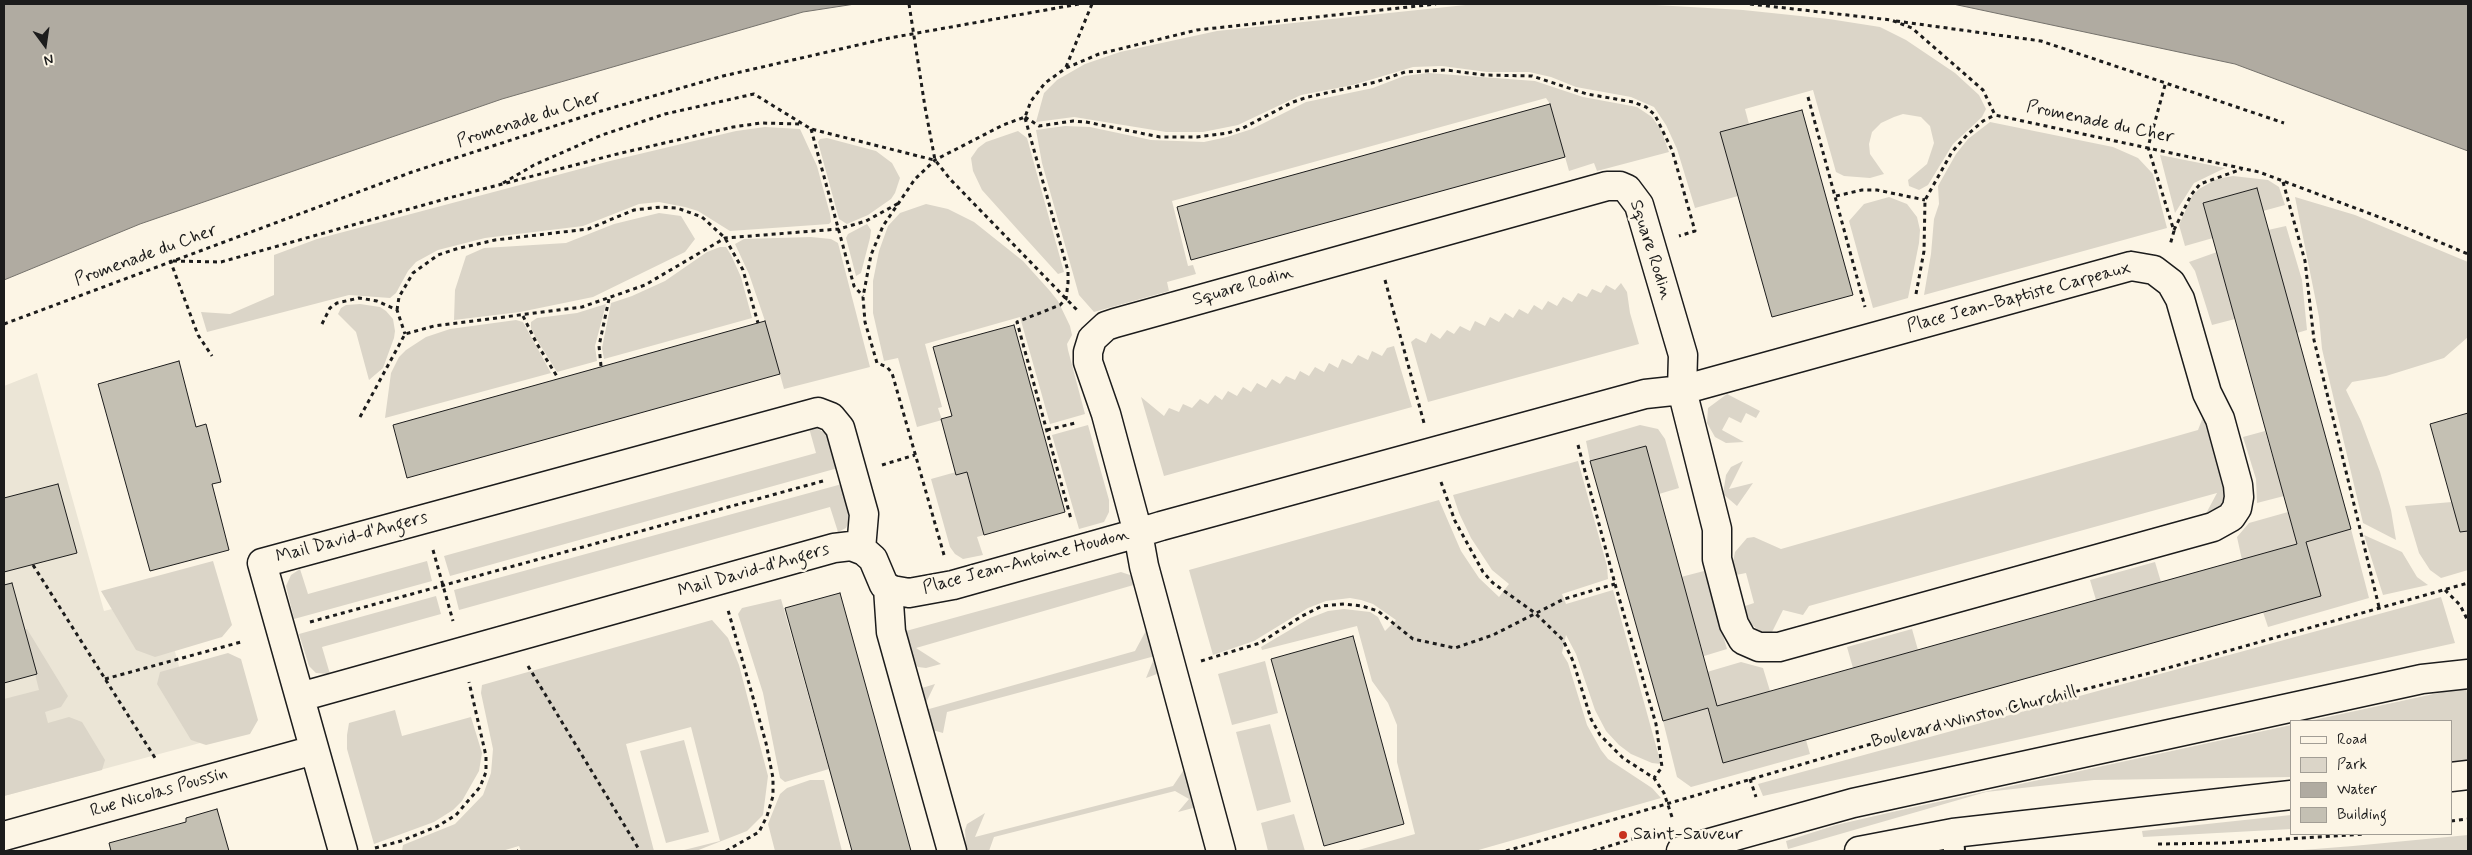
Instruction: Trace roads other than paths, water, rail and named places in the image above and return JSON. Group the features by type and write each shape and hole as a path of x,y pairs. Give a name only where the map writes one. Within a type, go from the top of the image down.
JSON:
{"street":[{"name":"Square Rodin","path":"1138,532 1102,398 1088,362 1090,346 1098,331 1116,323 1614,186 1627,189 1637,199 1683,355 1682,390"},
{"name":"Place Jean-Baptiste Carpeaux","path":"2131,266 2154,270 2171,282 2180,299 2207,393 2220,419 2238,491 2237,508 2232,517 2213,527 1779,647 1759,647 1750,644 1738,633 1717,558 1717,529 1682,390 2131,266"},
{"path":"1138,532 1645,394 1682,390"},
{"name":"Mail David-d'Angers","path":"818,412 830,417 840,428 864,514 861,549 851,546 834,548 300,697 262,562 818,412"},
{"name":"Place Jean-Antoine Houdon","path":"888,588 908,593 953,584 1138,532 1144,566 1221,851"},
{"path":"861,549 873,559 881,580 888,588 891,632 952,851"},
{"path":"1678,839 1853,803 2422,679 2468,674"},
{"path":"300,697 343,851"},
{"name":"Rue Nicolas Poussin","path":"4,836 314,750"},
{"path":"2452,777 2468,775"},
{"path":"1859,851 1953,842 2290,795"}],"water":[{"path":"4,4 855,4 803,12 502,99 140,224 4,280"},
{"path":"1953,4 2468,4 2468,151 2235,64"}],"place":[{"name":"Saint-Sauveur","path":"1623,835"}]}
